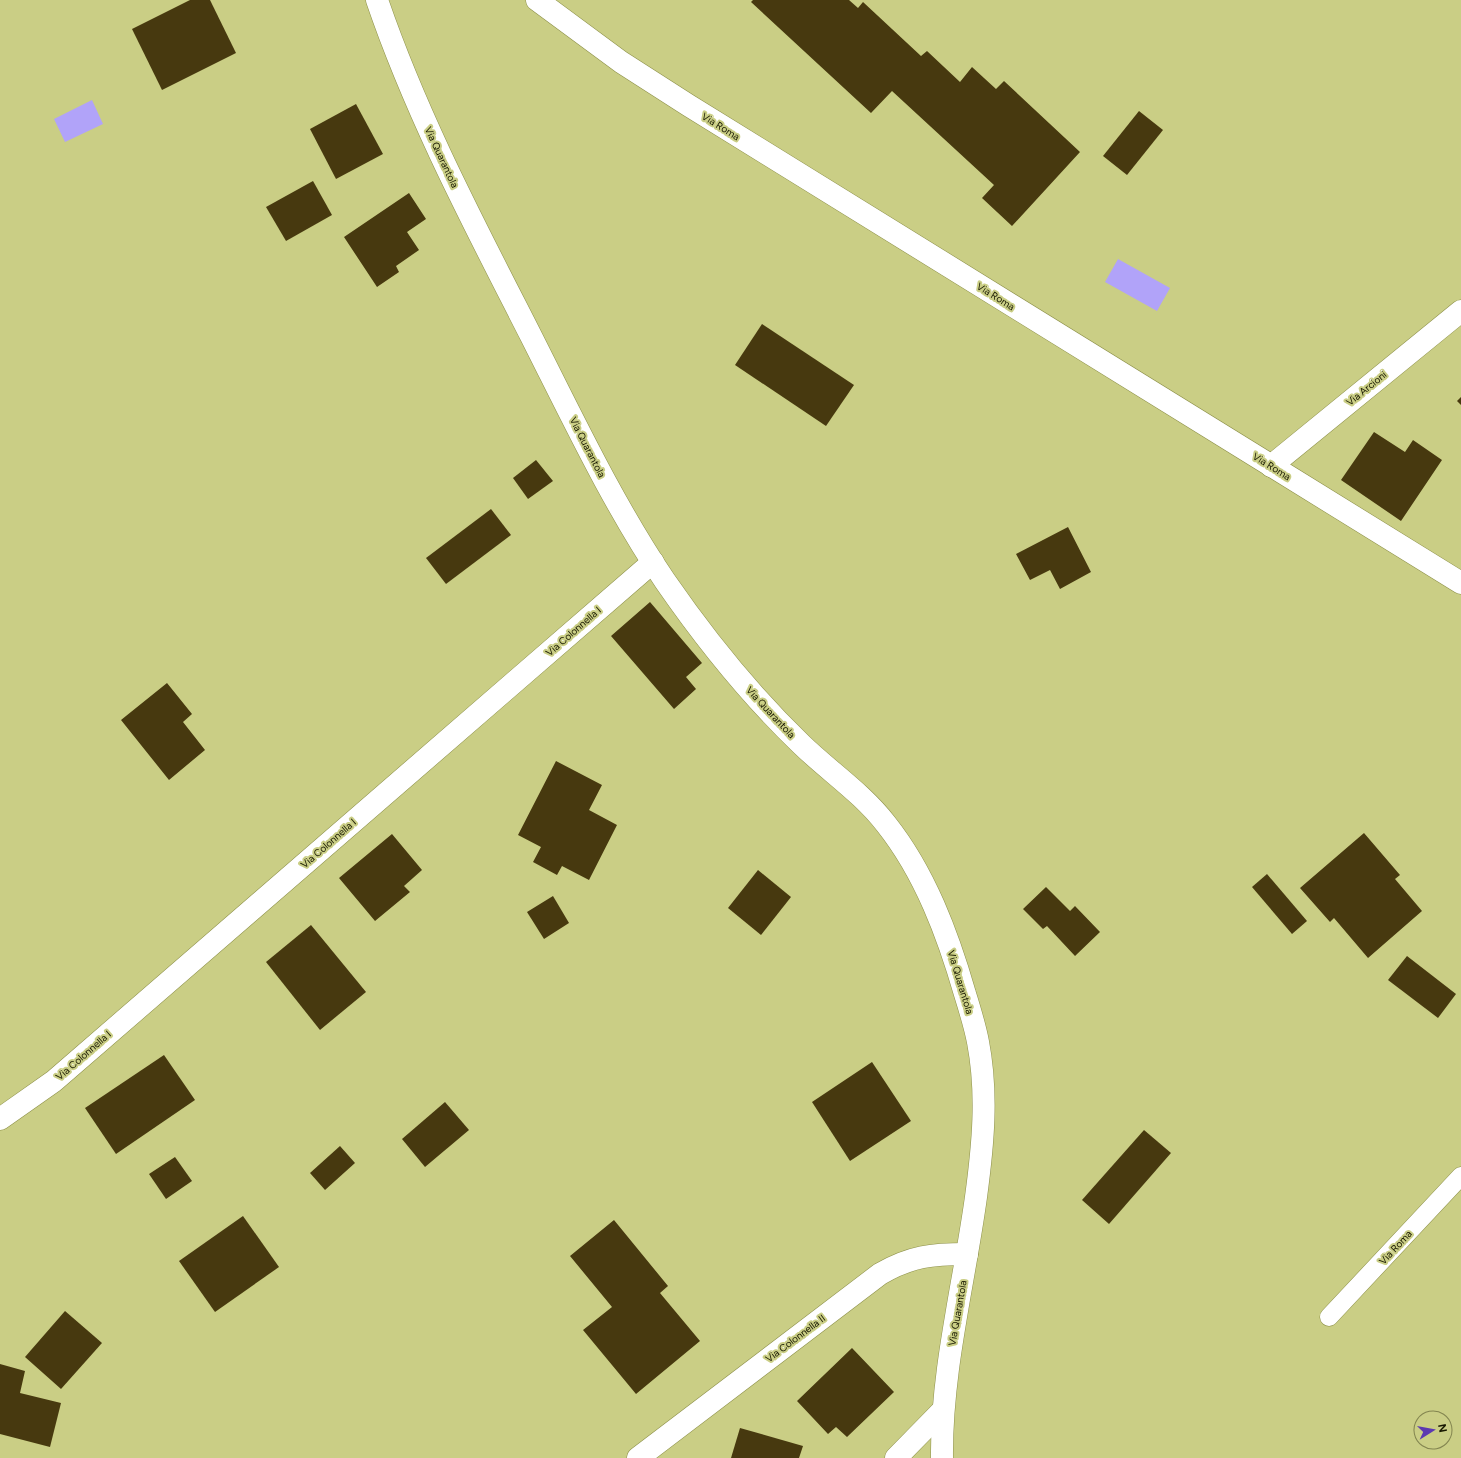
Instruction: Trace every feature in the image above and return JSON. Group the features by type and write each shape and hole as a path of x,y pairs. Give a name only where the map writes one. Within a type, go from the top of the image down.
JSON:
{"street":[{"name":"Via Quarantola","path":"377,0 410,86 455,186 595,462 653,562 696,622 756,696 801,744 859,795 880,816 907,854 930,899 948,941 976,1032 982,1074 984,1105 982,1140 967,1254 949,1363 943,1410 942,1458"},
{"name":"Via Roma","path":"537,0 621,62 688,105 1461,583"},
{"name":"Via Arcioni","path":"1271,466 1461,311"},
{"name":"Via Colonnella I","path":"0,1119 54,1081 653,562"},
{"name":"Via Colonnella II","path":"638,1458 880,1274 899,1264 919,1257 967,1254"},
{"path":"896,1458 943,1410"}],"lane":[{"name":"Via Roma","path":"1329,1317 1461,1176"}],"shaded area":[{"path":"92,100 103,124 65,142 54,119"},
{"path":"1118,259 1170,288 1157,311 1105,282"}],"building":[{"path":"190,0 210,0 236,53 162,90 132,29"},
{"path":"753,0 849,0 858,8 863,2 921,56 927,51 960,82 972,67 996,89 1004,81 1080,152 1012,226 982,198 994,185 892,91 871,113 751,2"},
{"path":"356,104 383,154 336,179 310,129"},
{"path":"1139,111 1163,130 1127,175 1103,156"},
{"path":"313,181 332,215 286,241 266,207"},
{"path":"409,193 426,219 407,232 419,250 396,266 399,272 377,287 344,237"},
{"path":"762,324 854,385 826,426 735,365"},
{"path":"1461,397 1461,405 1457,401"},
{"path":"1374,432 1405,452 1413,440 1442,460 1401,521 1341,480"},
{"path":"536,460 553,481 528,499 513,478"},
{"path":"491,509 511,535 446,584 426,558"},
{"path":"1068,527 1091,572 1060,589 1050,570 1030,580 1016,554"},
{"path":"650,602 702,663 686,677 696,689 674,709 611,636"},
{"path":"167,683 192,714 183,722 205,750 169,780 121,720"},
{"path":"556,761 602,785 589,810 617,825 589,880 562,866 557,875 533,862 541,847 518,835"},
{"path":"1364,833 1400,875 1395,879 1422,911 1368,958 1334,918 1330,922 1300,888"},
{"path":"392,834 422,870 404,886 410,892 375,921 339,878"},
{"path":"758,870 791,897 761,935 728,908"},
{"path":"1267,874 1307,921 1292,934 1252,887"},
{"path":"1046,887 1070,911 1075,906 1100,932 1075,956 1047,926 1043,929 1023,909"},
{"path":"553,896 569,923 544,939 527,912"},
{"path":"311,925 366,992 320,1030 266,962"},
{"path":"1407,956 1456,994 1438,1018 1388,980"},
{"path":"164,1055 195,1100 116,1154 85,1108"},
{"path":"872,1062 911,1121 850,1161 812,1102"},
{"path":"445,1102 469,1130 425,1167 402,1139"},
{"path":"1144,1130 1171,1153 1109,1224 1082,1200"},
{"path":"340,1146 355,1163 325,1190 310,1173"},
{"path":"175,1157 192,1181 166,1199 149,1174"},
{"path":"243,1216 279,1267 215,1312 179,1261"},
{"path":"614,1220 668,1286 660,1293 700,1341 636,1394 583,1330 612,1307 570,1256"},
{"path":"65,1311 102,1343 61,1389 25,1357"},
{"path":"852,1348 894,1392 847,1437 836,1427 828,1434 797,1401"},
{"path":"0,1364 25,1371 20,1393 61,1403 50,1447 0,1434"},
{"path":"740,1428 803,1446 799,1458 731,1458"}]}
